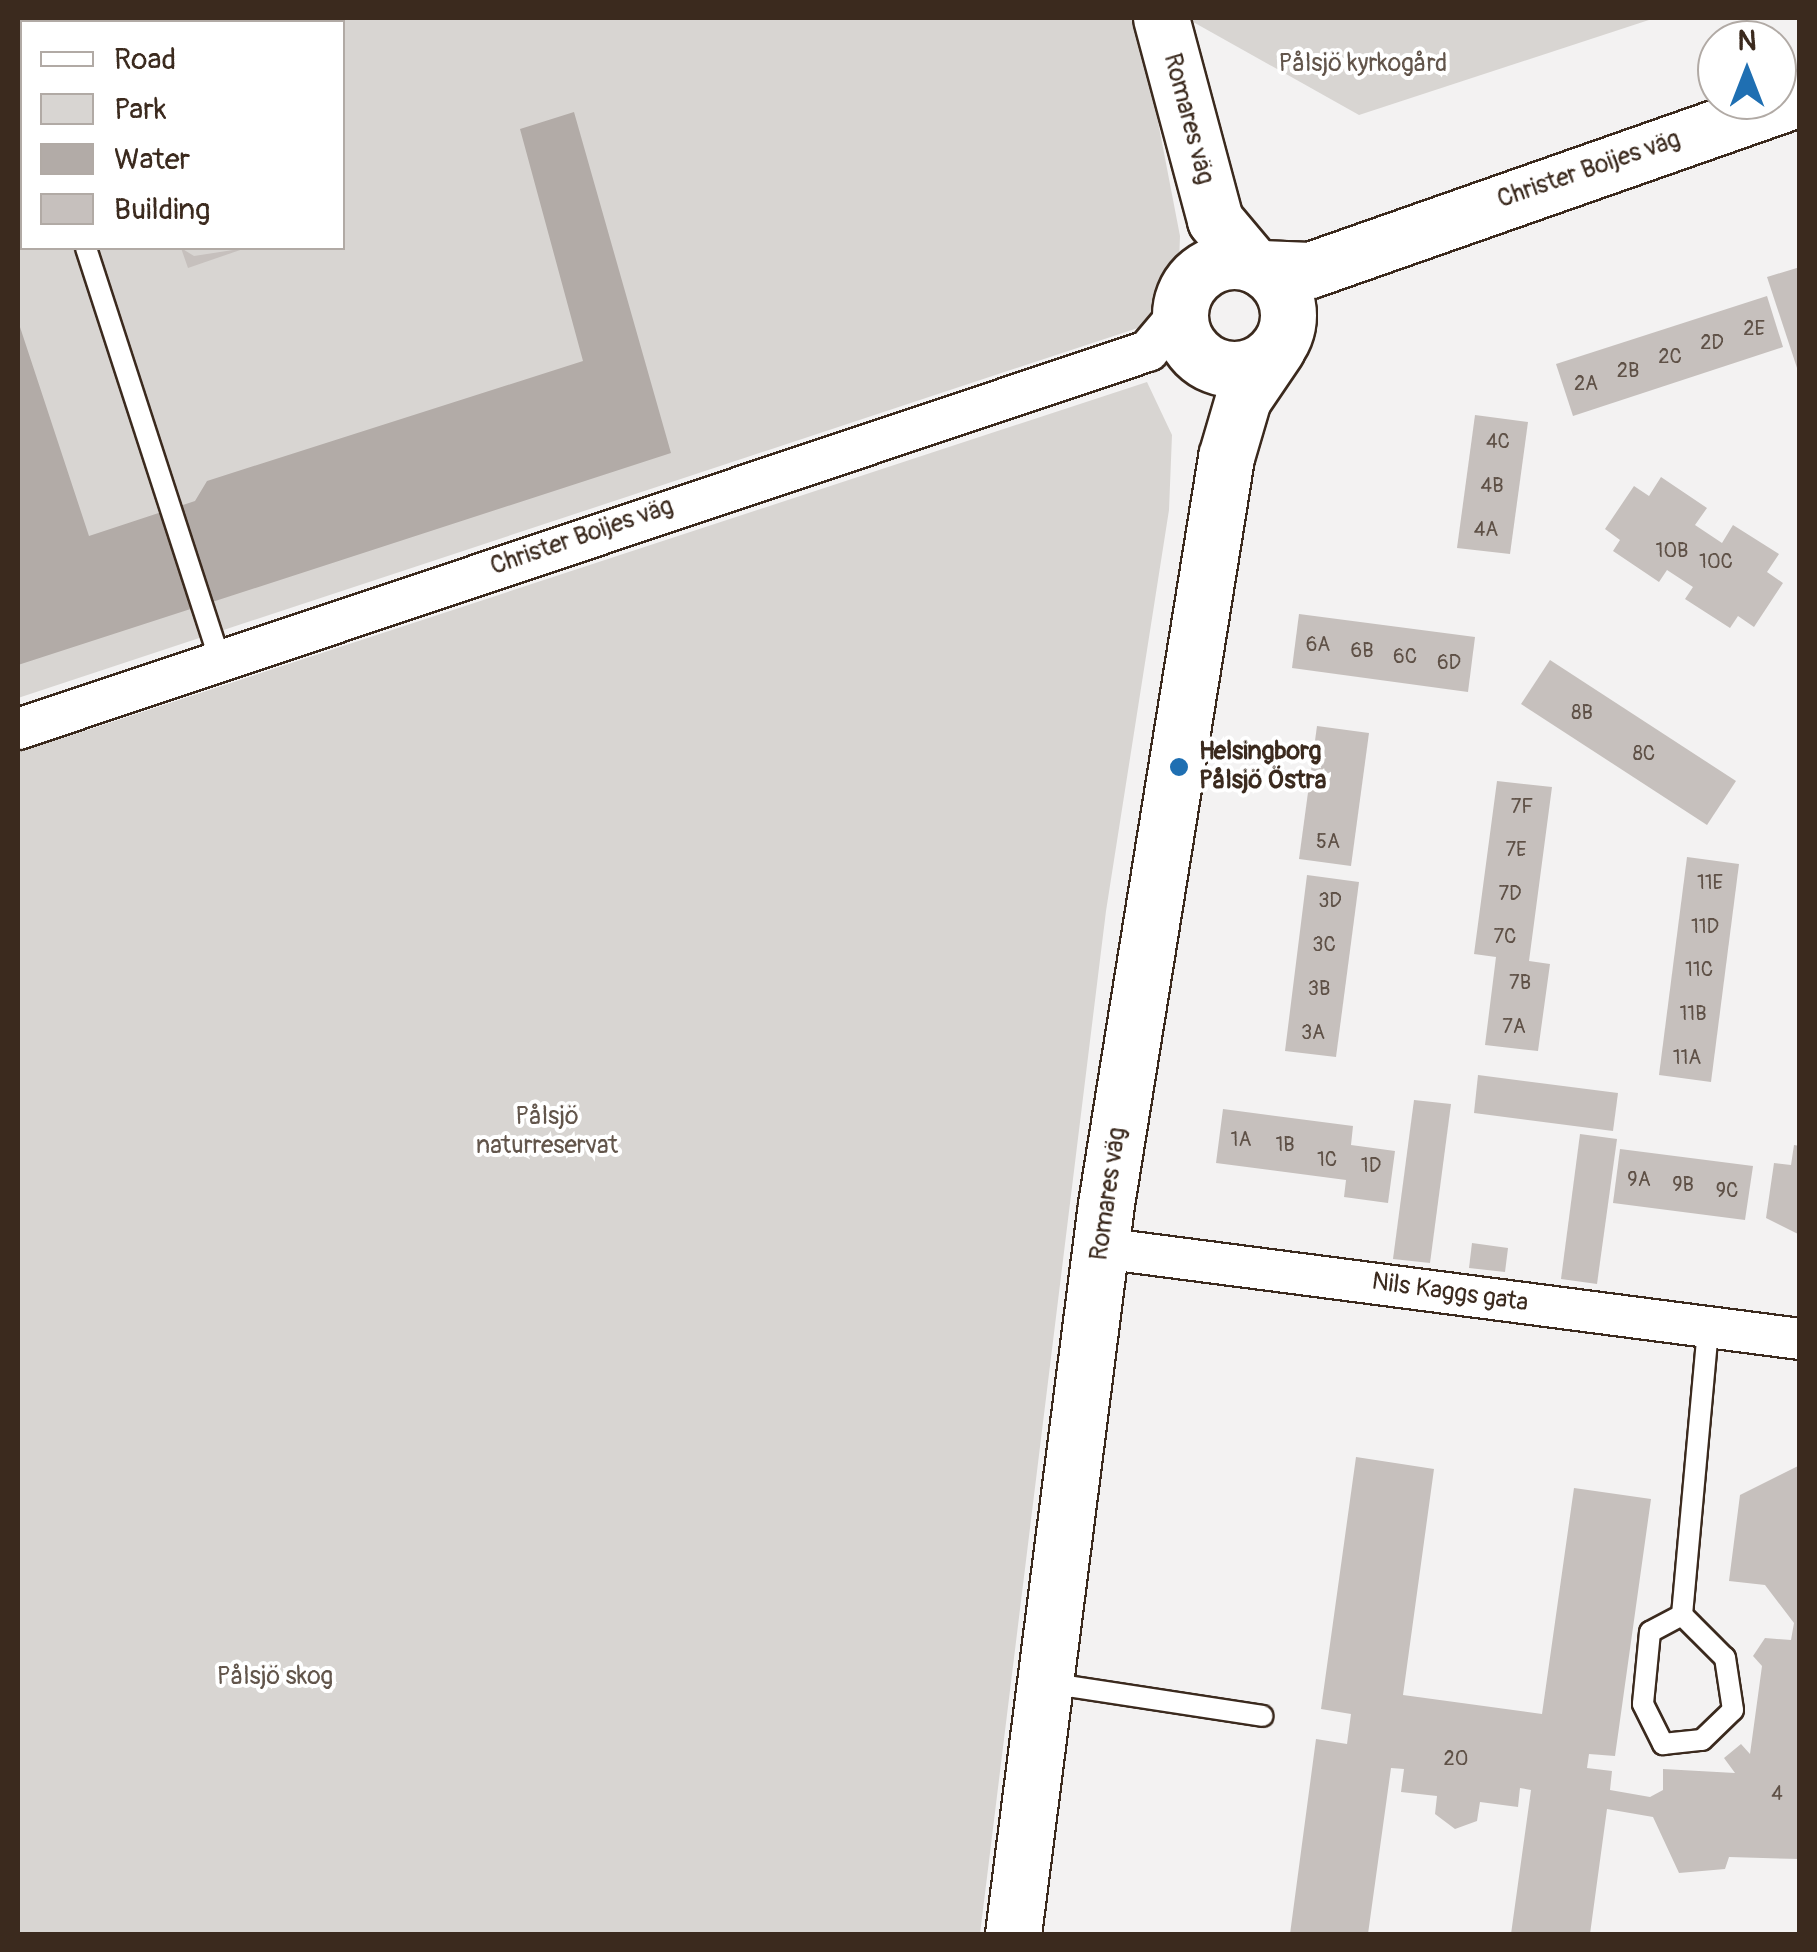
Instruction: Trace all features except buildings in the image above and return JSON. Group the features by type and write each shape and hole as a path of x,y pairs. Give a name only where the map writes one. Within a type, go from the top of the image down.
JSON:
{"street":[{"name":"Romares väg","path":"1161,18 1214,220 1257,266"},
{"name":"Christer Boijes väg","path":"1257,266 1310,270 1379,242 1800,98"},
{"name":"Romares väg","path":"1214,220 1180,330 1226,456"},
{"name":"Christer Boijes väg","path":"1282,340 1379,242"},
{"path":"1216,264 1257,266 1284,295 1282,340 1230,370 1180,330 1216,264"},
{"name":"Christer Boijes väg","path":"18,729 213,639 1180,330"},
{"name":"Romares väg","path":"1013,1934 1101,1248 1226,456 1243,399 1282,340"},
{"name":"Nils Kaggs gata","path":"1101,1248 1800,1339"}],"lane":[{"path":"87,250 213,639"},
{"path":"1682,1615 1708,1327"},
{"path":"1682,1615 1725,1658 1733,1710 1702,1740 1663,1744 1643,1704 1650,1632 1682,1615"},
{"path":"1046,1683 1262,1716"}],"green space":[{"path":"18,18 1138,18 1180,236 1178,292 1159,321 18,698"},
{"name":"Pålsjö kyrkogård","path":"1186,18 1655,18 1359,115"},
{"name":"Pålsjö naturreservat","path":"1147,382 1172,435 1169,510 1106,911 980,1934 18,1934 18,713 60,739"}],"water":[{"path":"574,112 671,453 18,665 18,321 89,536 195,501 207,481 583,361 520,129"}],"place":[{"name":"Helsingborg Pålsjö Östra","path":"1179,767"}],"park label":[{"name":"Pålsjö skog","path":"275,1677"}]}
